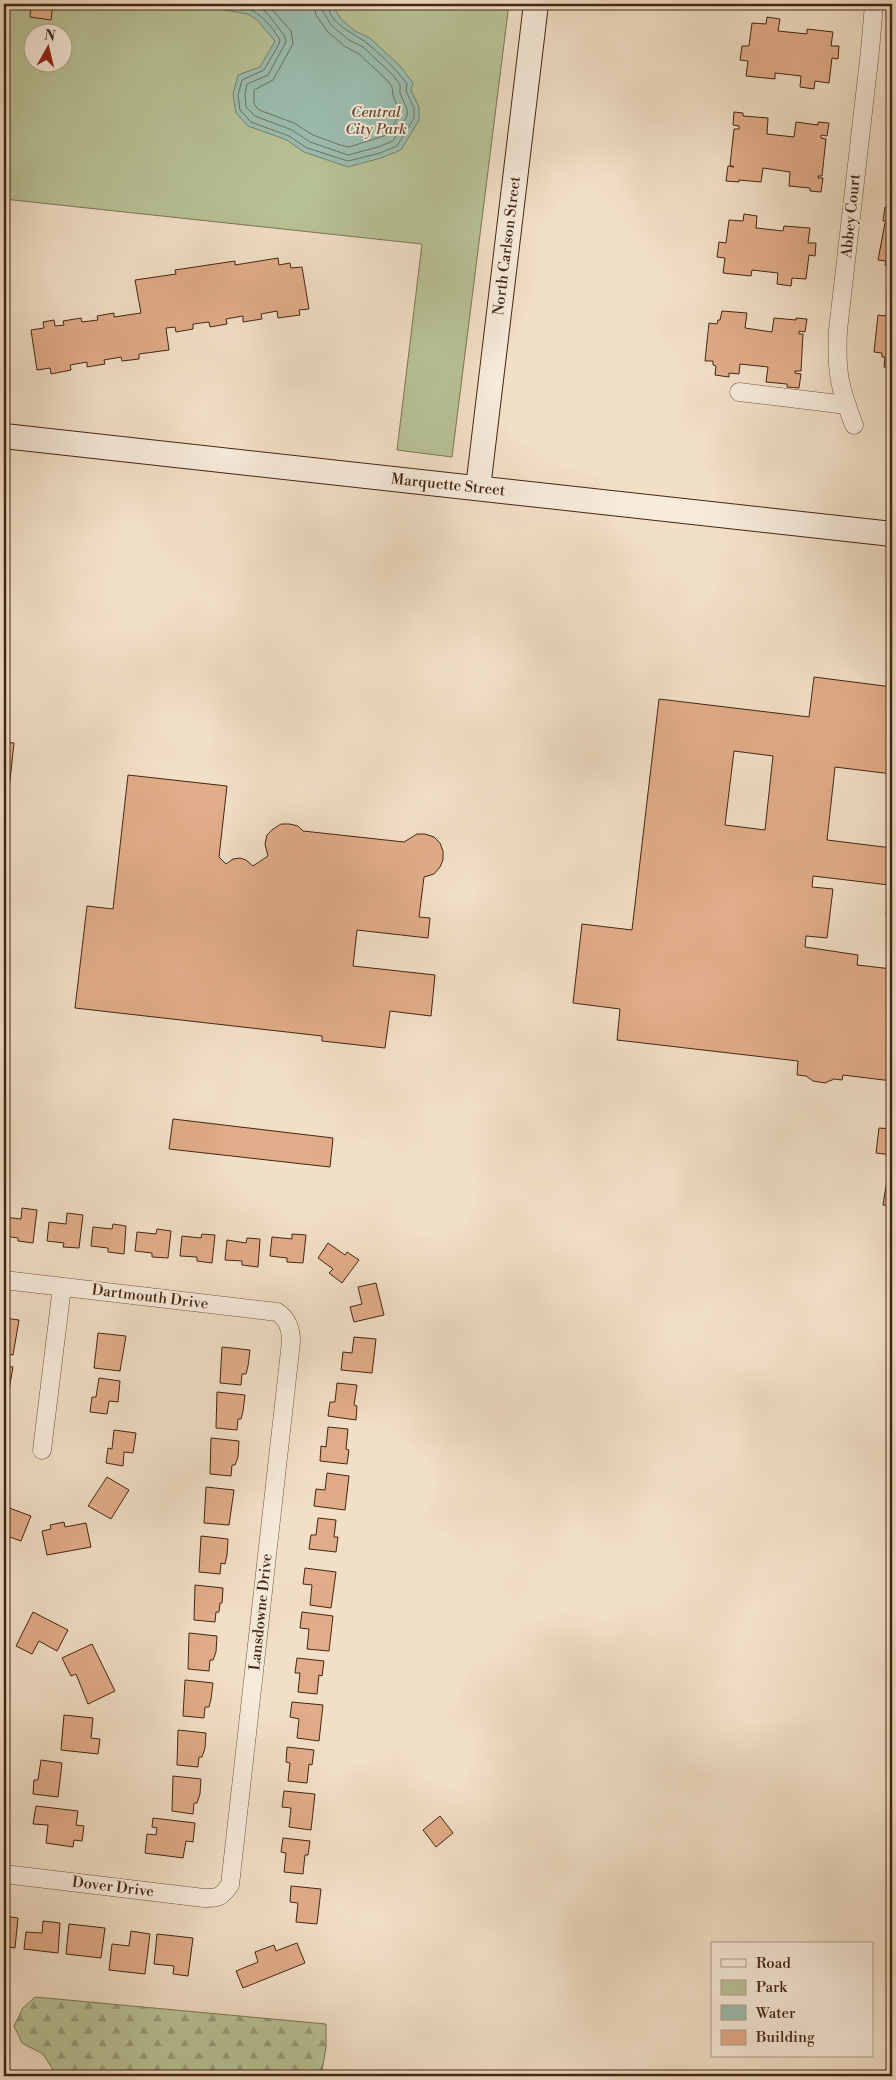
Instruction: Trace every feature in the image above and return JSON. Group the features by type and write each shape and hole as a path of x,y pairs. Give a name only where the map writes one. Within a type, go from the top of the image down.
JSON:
{"street":[{"name":"North Carlson Street","path":"478,488 536,4"},
{"name":"Abbey Court","path":"854,425 838,375 838,330 874,4"},
{"path":"740,392 847,405"},
{"name":"Marquette Street","path":"4,436 892,534"},
{"name":"Dartmouth Drive","path":"4,1280 266,1310 277,1312 284,1316 289,1325"},
{"path":"42,1450 62,1287"},
{"name":"Lansdowne Drive","path":"222,1896 230,1885 232,1870 291,1342 289,1325"},
{"name":"Dover Drive","path":"4,1874 204,1898 222,1896"}],"green space":[{"name":"Central City Park","path":"4,4 509,4 452,457 397,450 422,244 4,199"},
{"path":"35,1997 326,2024 326,2047 321,2076 57,2076 43,2054 22,2043 14,2026 23,2008"}],"water":[{"path":"190,4 334,4 333,7 341,19 355,31 370,38 401,67 413,83 411,90 419,107 419,120 401,150 381,158 348,167 304,152 287,140 248,126 236,113 233,94 238,75 260,67 275,41 257,20 248,14"}],"building":[{"path":"31,4 53,4 51,20 30,17"},
{"path":"767,17 780,19 778,31 807,34 807,29 833,32 831,46 839,46 838,59 832,58 829,83 815,81 814,89 800,87 801,76 775,73 775,79 746,76 748,61 740,60 742,46 749,46 752,23 766,24"},
{"path":"734,112 743,113 743,116 768,118 767,134 794,137 796,122 818,125 818,122 829,123 827,136 821,135 821,138 826,139 822,176 818,176 818,178 823,178 821,192 810,191 810,188 789,186 790,172 763,168 761,182 726,181 728,166 734,167 730,165 734,129 739,129 739,126 733,125"},
{"path":"890,150 892,150 892,171 888,170"},
{"path":"885,207 892,207 892,276 887,275 888,266 885,265 886,261 878,260 885,223 889,224 890,222 883,221"},
{"path":"744,214 757,216 756,228 783,231 784,226 810,228 808,243 816,243 815,256 809,255 806,279 792,278 791,286 777,284 778,273 752,270 751,276 723,273 725,258 717,257 719,242 726,243 729,220 743,221"},
{"path":"278,258 279,265 290,263 291,268 302,267 309,309 299,310 300,315 278,318 277,311 261,314 262,319 243,322 243,316 226,319 227,324 210,327 209,322 193,324 193,329 176,332 175,327 166,328 169,350 139,354 139,359 122,361 121,357 104,360 105,364 87,367 87,362 70,365 71,370 51,374 50,368 37,370 31,330 44,328 43,322 54,320 55,326 64,325 63,321 81,318 82,322 98,320 97,316 114,313 114,317 141,313 135,280 176,274 175,270 235,261 235,265"},
{"path":"891,302 892,368 884,367 885,357 882,357 882,353 874,352 878,315 886,316 887,311 890,312"},
{"path":"722,311 747,313 745,328 772,332 774,318 807,319 805,332 799,331 799,334 803,334 801,371 795,371 795,373 801,374 799,388 787,387 787,384 766,382 768,367 740,364 739,374 729,373 729,377 715,375 716,366 713,365 713,361 705,361 709,323 717,324"},
{"path":"814,677 892,687 892,774 835,767 827,840 892,848 892,915 886,914 889,885 813,876 812,887 833,889 827,938 806,936 805,947 858,955 857,965 892,969 892,1081 843,1075 842,1080 834,1079 825,1083 813,1081 806,1076 797,1075 798,1061 617,1040 620,1009 573,1003 582,924 632,930 659,699 809,717","holes":["734,751 773,756 765,830 725,825"]},
{"path":"4,742 14,743 5,827 4,827"},
{"path":"128,775 227,786 219,857 226,864 233,859 240,858 253,866 268,856 265,844 267,835 281,824 298,826 303,831 404,842 417,834 434,837 440,843 443,851 443,860 434,874 424,877 419,917 430,918 428,938 357,930 353,966 435,975 431,1016 390,1011 385,1048 322,1041 322,1036 75,1008 87,906 113,909"},
{"path":"173,1119 333,1138 330,1167 169,1149"},
{"path":"879,1128 892,1129 892,1155 876,1153"},
{"path":"887,1180 892,1181 892,1206 883,1205"},
{"path":"22,1208 37,1210 33,1243 18,1241 18,1238 4,1236 4,1217 21,1219"},
{"path":"67,1213 83,1215 79,1248 63,1247 64,1243 47,1241 49,1222 66,1224"},
{"path":"113,1224 126,1226 124,1254 108,1252 108,1248 91,1246 93,1227 112,1229"},
{"path":"157,1229 171,1231 168,1258 152,1257 152,1253 135,1251 137,1232 156,1234"},
{"path":"202,1234 215,1235 212,1263 197,1261 197,1257 180,1256 182,1236 201,1238"},
{"path":"292,1234 306,1235 303,1263 287,1262 287,1258 270,1256 272,1237 292,1239"},
{"path":"247,1238 260,1239 258,1267 242,1265 242,1261 225,1260 227,1240 246,1243"},
{"path":"328,1243 345,1255 347,1252 359,1260 342,1283 329,1273 333,1269 318,1258"},
{"path":"376,1283 384,1315 354,1322 350,1307 362,1304 358,1287"},
{"path":"4,1318 19,1320 13,1355 4,1354"},
{"path":"98,1333 126,1336 120,1371 94,1368"},
{"path":"354,1337 376,1339 372,1373 341,1370 343,1352 352,1353"},
{"path":"222,1347 250,1350 246,1374 242,1374 241,1385 220,1383"},
{"path":"4,1366 13,1367 7,1401 4,1401"},
{"path":"99,1378 120,1381 118,1402 109,1401 107,1414 90,1412 92,1397 96,1397"},
{"path":"337,1383 357,1385 354,1405 357,1406 356,1420 328,1416 330,1402 335,1402"},
{"path":"217,1392 245,1395 243,1411 241,1419 238,1419 237,1430 216,1428"},
{"path":"328,1427 348,1429 346,1449 349,1450 347,1464 320,1461 321,1446 326,1447"},
{"path":"114,1430 136,1433 133,1453 124,1452 123,1466 106,1463 108,1448 112,1449"},
{"path":"211,1438 239,1441 238,1457 235,1465 232,1465 231,1476 210,1474"},
{"path":"327,1473 349,1476 345,1510 314,1506 316,1489 325,1490"},
{"path":"107,1477 129,1490 111,1519 88,1506"},
{"path":"206,1487 234,1490 229,1525 204,1523"},
{"path":"4,1506 31,1516 21,1541 4,1535"},
{"path":"318,1518 336,1520 334,1537 338,1537 336,1552 309,1549 311,1535 316,1535"},
{"path":"64,1522 65,1527 86,1523 91,1547 47,1555 42,1531 51,1529 50,1525"},
{"path":"201,1536 228,1539 225,1564 221,1563 220,1574 199,1572"},
{"path":"305,1568 336,1572 331,1608 310,1605 312,1585 303,1584"},
{"path":"195,1585 223,1588 222,1603 220,1603 219,1612 216,1612 215,1622 194,1620"},
{"path":"33,1612 68,1630 57,1651 39,1641 32,1654 16,1646"},
{"path":"302,1612 333,1616 329,1651 307,1649 309,1629 300,1628"},
{"path":"189,1633 217,1636 216,1652 213,1660 210,1660 209,1671 188,1669"},
{"path":"92,1644 115,1691 88,1704 76,1674 71,1676 62,1658"},
{"path":"297,1658 324,1661 322,1676 319,1675 317,1694 298,1692 300,1673 295,1673"},
{"path":"185,1680 213,1683 209,1707 205,1707 204,1718 183,1716"},
{"path":"292,1702 323,1705 319,1741 297,1738 299,1719 290,1717"},
{"path":"64,1715 93,1718 91,1738 100,1739 98,1754 61,1750"},
{"path":"178,1730 206,1733 205,1748 202,1757 199,1757 198,1767 177,1765"},
{"path":"287,1747 314,1750 312,1765 309,1764 307,1783 288,1781 290,1763 286,1762"},
{"path":"41,1760 62,1763 58,1797 33,1794 34,1780 38,1780"},
{"path":"173,1776 201,1779 200,1794 197,1803 194,1803 193,1814 172,1811"},
{"path":"284,1791 315,1794 311,1830 289,1827 291,1808 282,1807"},
{"path":"36,1806 78,1811 76,1825 84,1826 82,1841 74,1840 73,1847 46,1843 48,1825 33,1824"},
{"path":"440,1816 453,1833 436,1847 423,1830"},
{"path":"153,1818 195,1823 193,1842 186,1841 183,1858 145,1853 147,1834 156,1835 157,1828 152,1827"},
{"path":"283,1838 310,1841 308,1855 305,1855 303,1874 284,1872 286,1853 281,1852"},
{"path":"291,1886 321,1889 317,1924 296,1922 298,1903 290,1902"},
{"path":"4,1916 18,1918 15,1948 4,1946"},
{"path":"43,1921 60,1923 58,1953 24,1949 26,1932 42,1933"},
{"path":"69,1924 105,1928 101,1958 66,1954"},
{"path":"131,1931 150,1934 145,1974 109,1970 112,1944 129,1946"},
{"path":"157,1934 193,1938 188,1976 173,1974 174,1966 154,1964"},
{"path":"297,1943 305,1963 243,1988 236,1971 258,1962 255,1952 274,1945 276,1951"}]}
